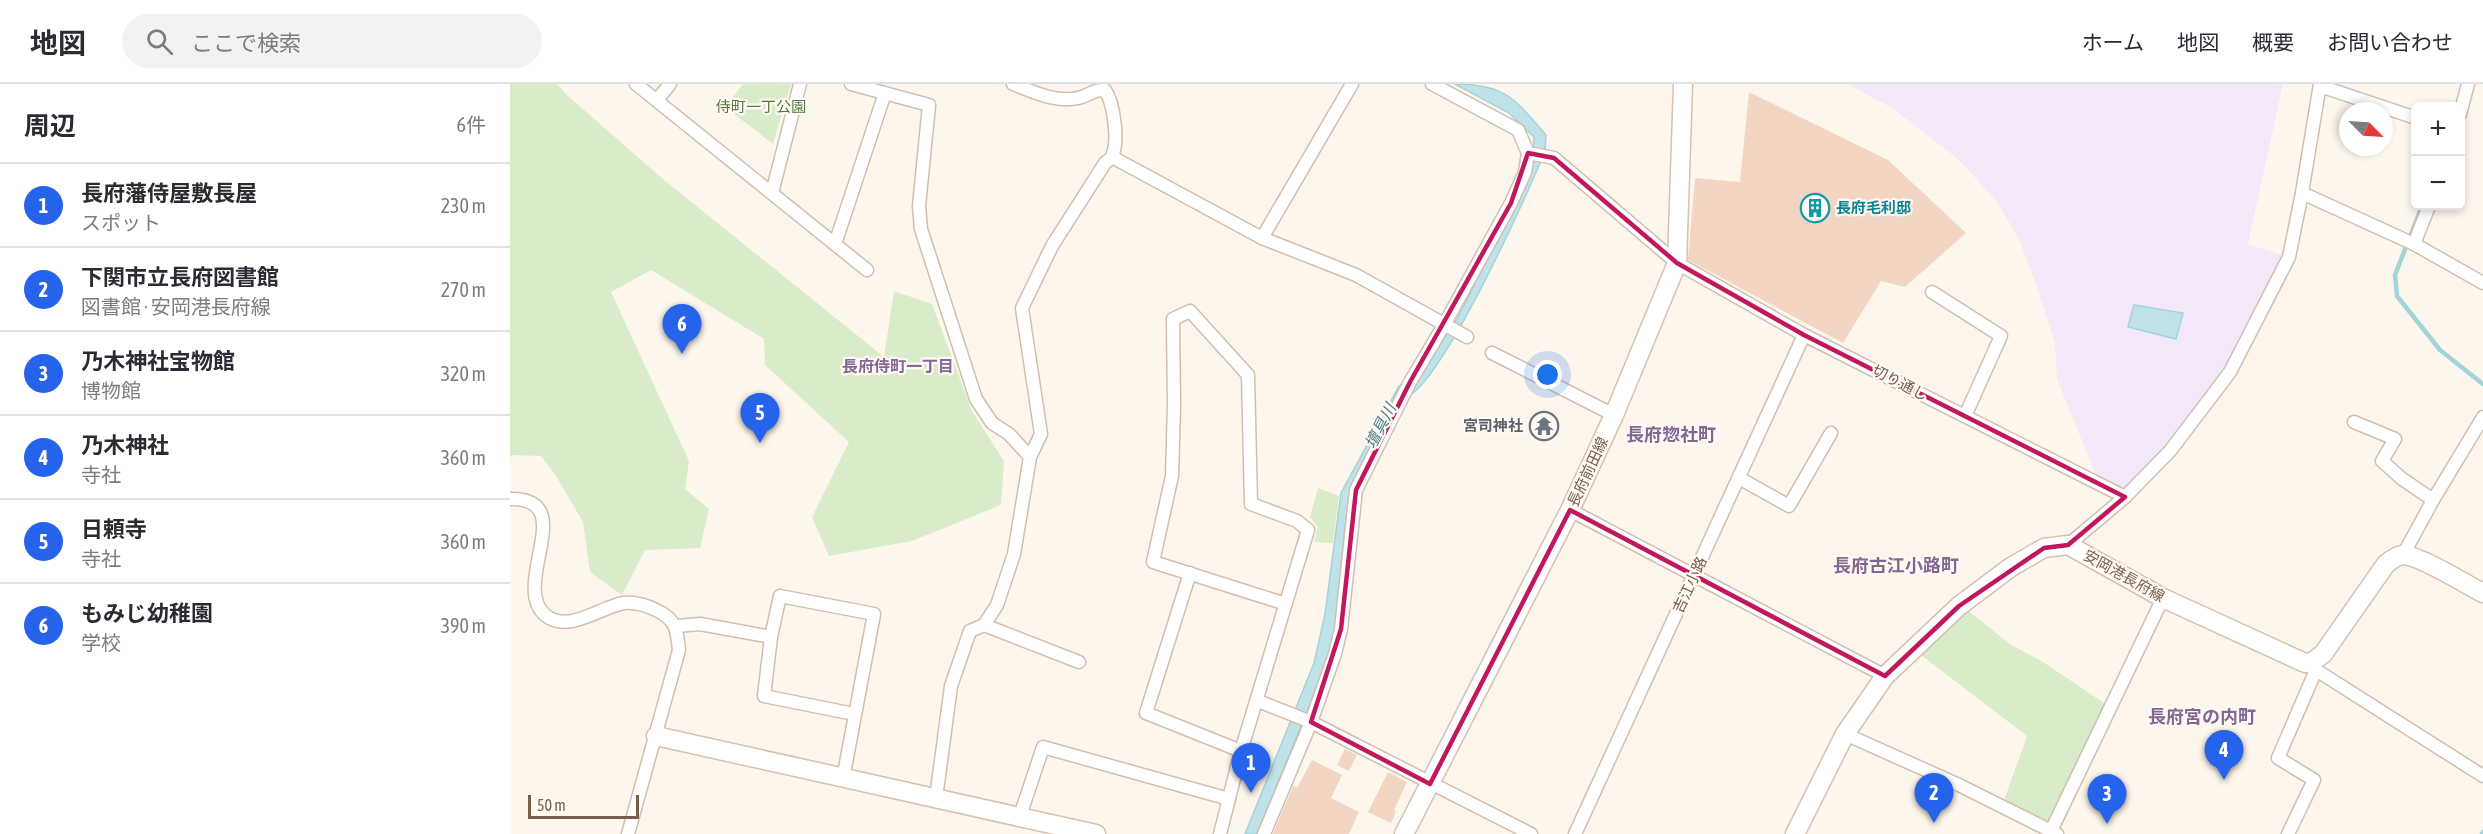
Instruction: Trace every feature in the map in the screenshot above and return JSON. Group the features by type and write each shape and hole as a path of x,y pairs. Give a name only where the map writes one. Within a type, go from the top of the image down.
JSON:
{"main road":[{"name":"長府前田線","path":"1404,834 1570,510 1614,415 1677,263 1683,84"},
{"name":"安岡港長府線","path":"1795,834 1845,734 1885,676 1959,606 2011,567 2044,548 2068,545 2163,598 2296,660 2314,666"},
{"path":"2314,666 2386,564 2403,555 2420,560 2483,593"},
{"path":"656,736 1096,834"}],"street":[{"path":"636,84 867,270"},
{"path":"657,100 670,84"},
{"path":"772,193 800,84"},
{"path":"851,84 929,105 919,206 921,229 976,399 993,423 1010,434 1030,457"},
{"path":"936,798 951,686 970,631 984,625 997,605 1014,554 1030,457 1041,434 1022,308 1052,246 1105,163 1112,157 1115,123 1110,97 1105,90 1096,89 1080,98 1060,100 1012,84"},
{"path":"1262,238 1352,84"},
{"path":"1264,834 1335,654 1341,629 1356,490 1410,382 1455,331 1525,171 1528,153 1518,130 1432,84"},
{"path":"2463,102 2468,84"},
{"path":"2068,545 2125,497 2170,451 2230,372 2289,257 2320,85 2411,117"},
{"path":"835,244 885,93"},
{"name":"切り通し","path":"1528,153 1554,158 1677,263 1804,335 2125,497"},
{"path":"1112,157 1262,238 1356,275 1455,331"},
{"path":"2302,193 2414,244 2483,283"},
{"path":"2414,244 2427,210"},
{"path":"1932,292 2001,336 1965,416"},
{"path":"1220,834 1241,751 1257,701 1286,604 1308,530 1297,521 1251,504 1248,375 1190,311 1173,319 1172,476 1153,562 1286,604"},
{"name":"吉江小路","path":"1575,834 1804,335"},
{"path":"1492,353 1614,415"},
{"path":"2403,555 2433,500 2479,435 2483,417"},
{"path":"2354,422 2394,439 2382,461 2401,478 2433,500"},
{"path":"1739,478 1789,506 1831,434"},
{"path":"510,499 530,500 539,508 543,525 533,579 536,600 545,615 562,622 581,619 625,603 644,605 662,613 676,626 679,650 628,834"},
{"path":"1570,510 1885,676"},
{"path":"1190,573 1146,713 1241,751"},
{"path":"843,779 874,614 780,596 771,637 764,696 854,714"},
{"path":"1845,734 1959,785 2054,833 2163,598"},
{"path":"676,626 700,624 771,637"},
{"path":"984,625 1079,662"},
{"path":"2288,834 2314,780 2278,758 2314,666 2483,776"},
{"path":"1257,701 1309,721 1531,834"},
{"path":"1020,816 1043,747 1229,800"}],"highlighted area":[{"path":"1528,153 1554,158 1677,263 1804,335 2125,497 2068,545 2044,548 1959,606 1885,676 1570,510 1430,784 1311,722 1341,629 1356,490 1410,382 1511,203"}],"shaded area":[{"path":"1847,84 2283,84 2248,244 2289,257 2230,372 2125,497 2099,483 2057,379 2055,343 2039,293 2019,239 1995,199 1958,159 1892,108"}],"green space":[{"path":"510,84 557,84 664,180 884,357 894,291 932,304 972,411 1004,461 1001,505 912,541 829,556 812,517 849,442 765,365 764,339 651,270 611,292 689,461 685,489 709,509 700,548 645,550 622,595 590,572 583,522 556,476 541,456 513,455 510,457"},
{"name":"侍町一丁公園","path":"743,84 791,84 773,144 725,107"},
{"path":"1318,488 1339,496 1333,543 1314,542 1318,527 1310,517"},
{"path":"1966,609 2011,645 2040,660 2110,707 2051,831 2002,806 2027,736 1921,655"}],"water":[{"name":"壇具川","path":"1455,84 1486,87 1508,96 1546,135 1545,151 1503,244 1462,323 1423,383 1407,397 1373,447 1358,474 1349,501 1336,618 1329,657 1257,834 1245,834 1314,663 1325,614 1341,493 1399,386 1414,383 1457,319 1494,246 1533,160 1534,137 1509,113"},
{"path":"2134,305 2183,313 2176,339 2128,327"}],"building":[{"name":"長府毛利邸","path":"1749,92 1888,160 1966,233 1905,287 1881,281 1843,343 1688,260 1695,178 1740,182"},
{"path":"1345,749 1357,755 1349,771 1337,765"},
{"path":"1312,760 1342,775 1331,798 1359,812 1349,834 1273,834 1293,786 1297,788"},
{"path":"1388,772 1407,782 1394,810 1396,812 1391,823 1368,812"}],"waterway":[{"path":"2420,210 2395,275 2397,296 2440,350 2483,384"}],"place":[{"name":"長府毛利邸","path":"1815,208"},
{"name":"もみじ幼稚園","path":"682,354"},
{"name":"宮司神社","path":"1544,426"},
{"name":"日頼寺","path":"760,443"},
{"name":"乃木神社","path":"2224,780"},
{"name":"長府藩侍屋敷長屋","path":"1251,793"},
{"name":"下関市立長府図書館","path":"1934,823"},
{"name":"乃木神社宝物館","path":"2107,824"}],"district":[{"name":"長府侍町一丁目","path":"898,366"},
{"name":"長府惣社町","path":"1671,435"},
{"name":"長府古江小路町","path":"1896,566"},
{"name":"長府宮の内町","path":"2202,717"}]}
